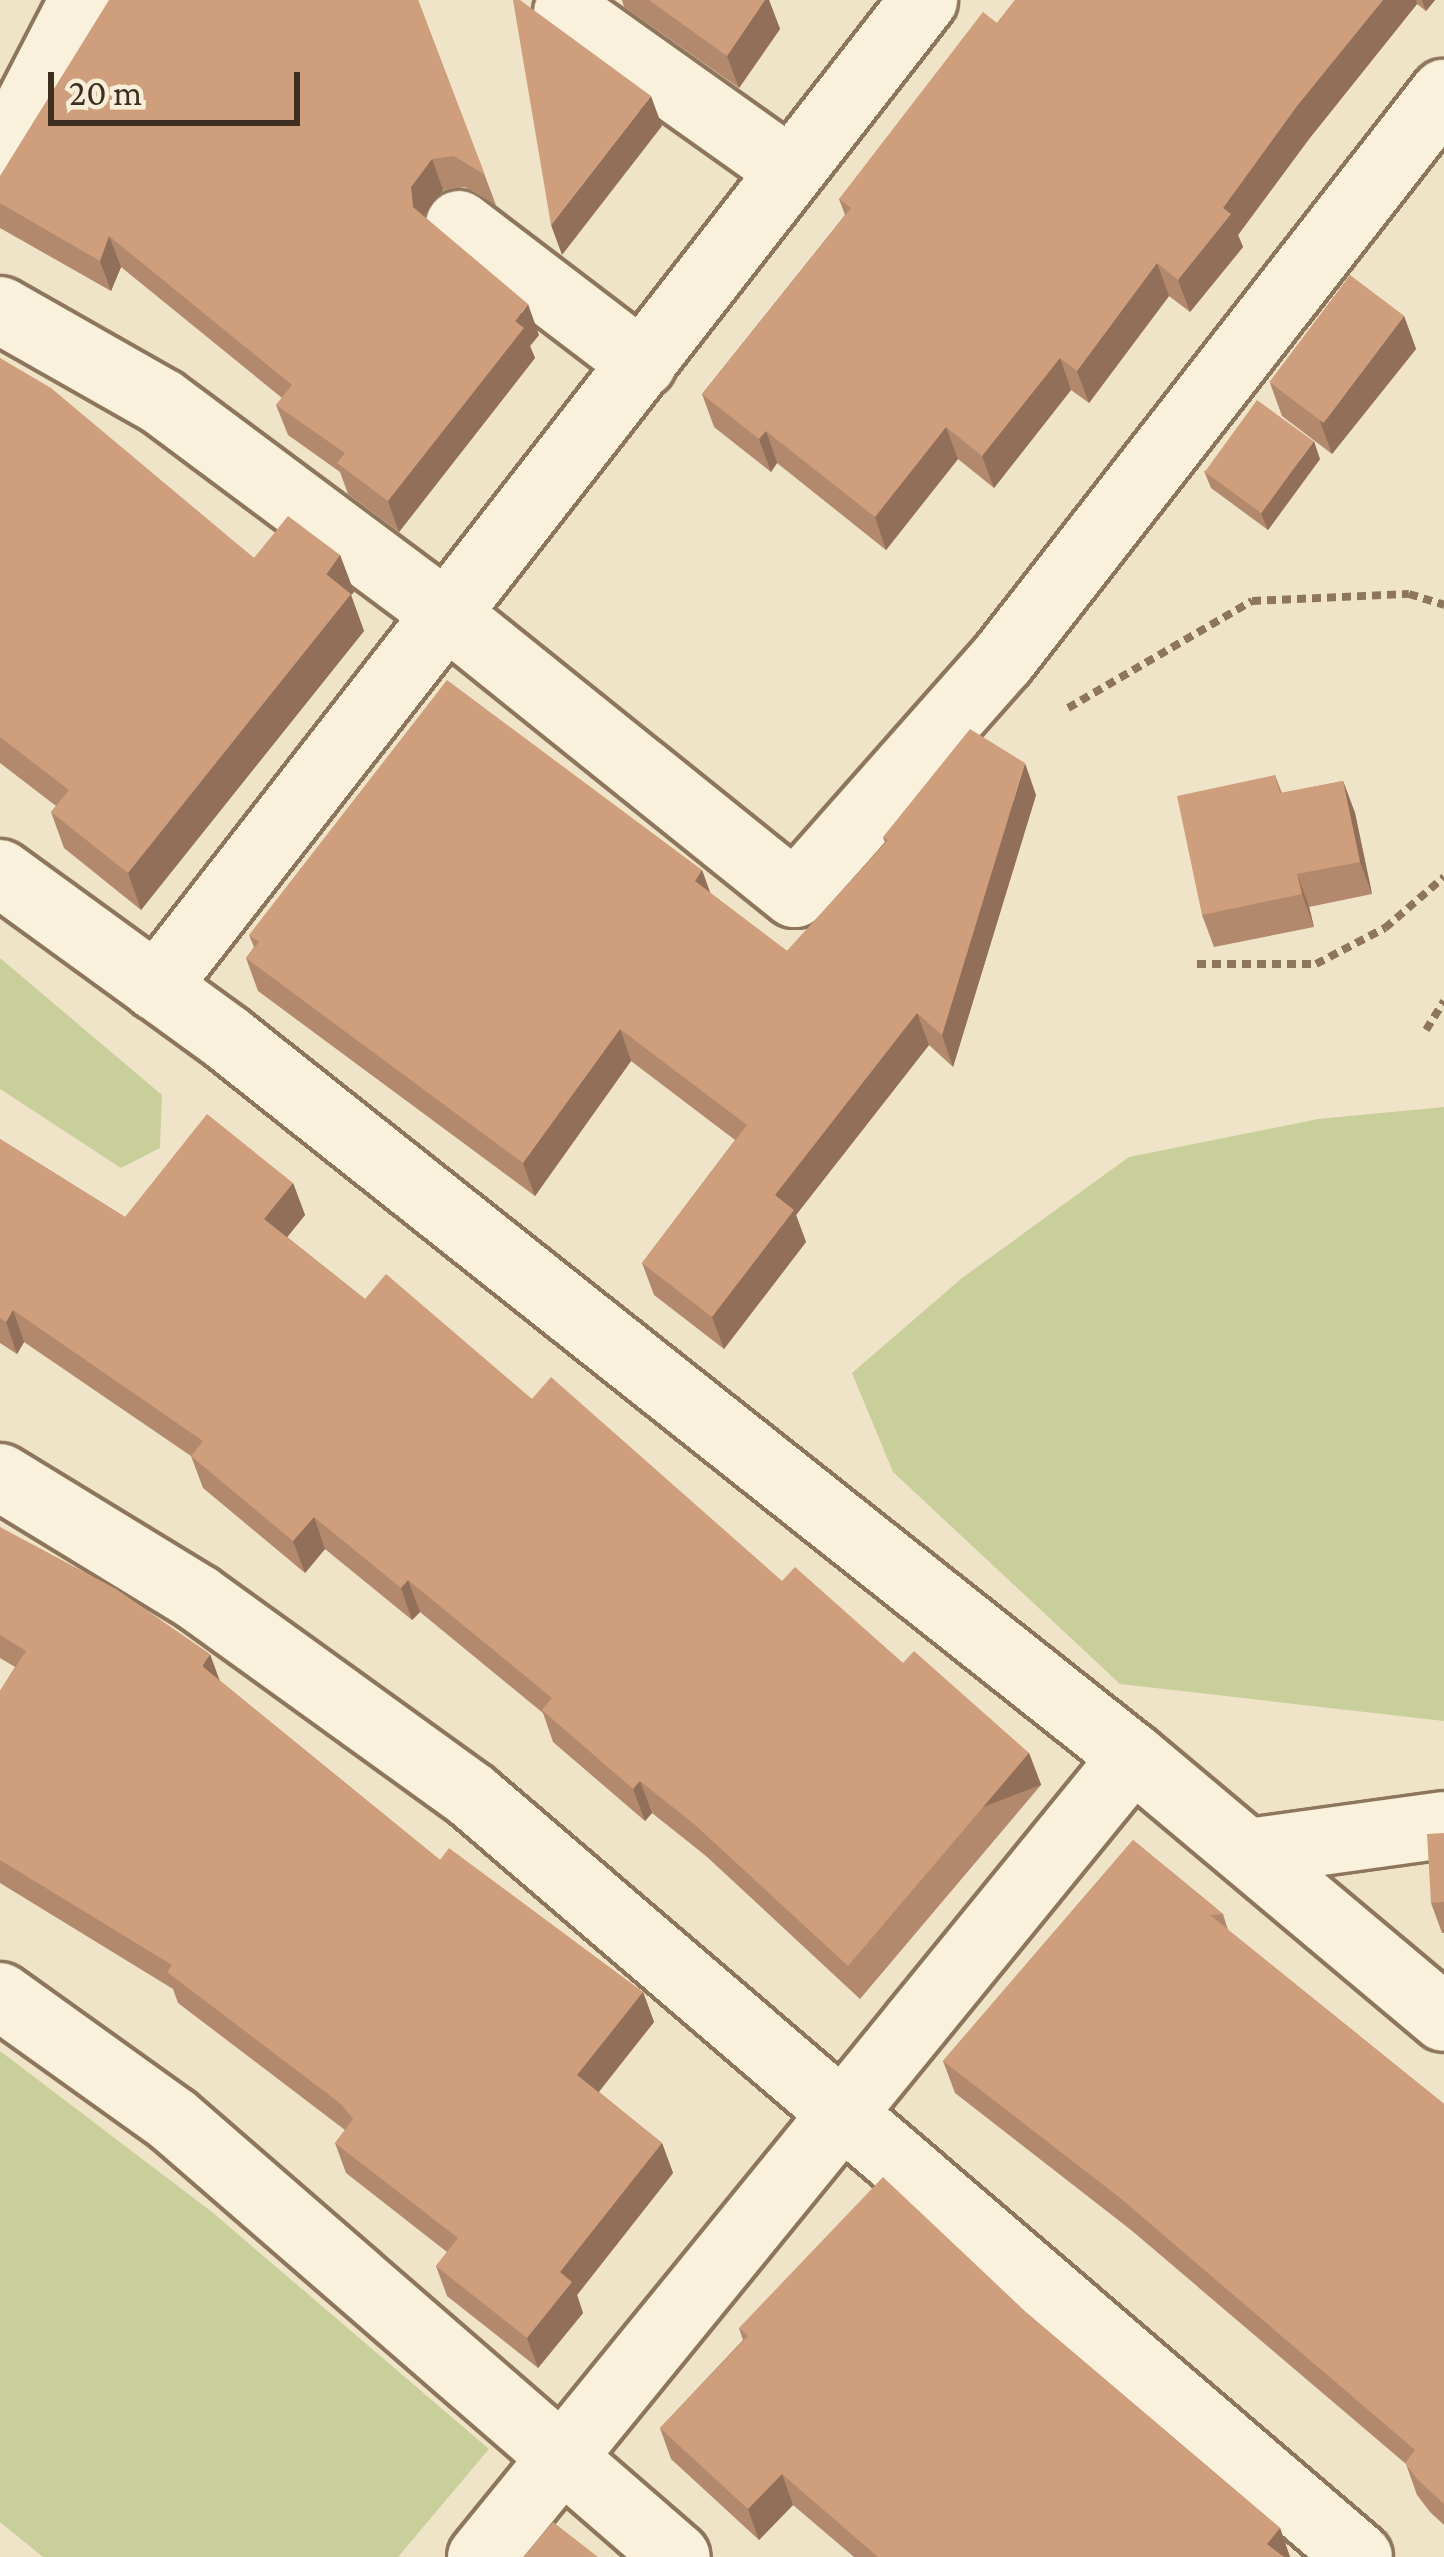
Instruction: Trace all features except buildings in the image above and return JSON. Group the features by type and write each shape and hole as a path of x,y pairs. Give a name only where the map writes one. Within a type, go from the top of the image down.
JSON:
{"street":[{"path":"0,161 83,0"},
{"path":"156,987 450,617 924,0"},
{"path":"567,12 789,170"},
{"path":"0,310 161,402 450,617 795,894 1003,658 1444,93"},
{"path":"459,224 643,364"},
{"path":"0,873 156,987 1133,1757 1444,2018"},
{"path":"0,1477 198,1598 471,1795 849,2114 1359,2557"},
{"path":"481,2557 849,2114 1133,1757"},
{"path":"1250,1852 1444,1825"},
{"path":"0,1996 172,2119 677,2557"}],"path":[{"path":"1003,658 1064,710 1252,601 1408,594 1444,605"},
{"path":"1197,964 1316,964 1384,928 1444,878"},
{"path":"1426,1030 1444,1000"}],"green space":[{"path":"0,958 162,1095 160,1148 121,1168 0,1089"},
{"path":"1444,1107 1444,1721 1120,1684 893,1472 852,1373 962,1278 1129,1157 1318,1119"},
{"path":"0,2051 212,2212 489,2449 398,2557 43,2557 0,2522"}]}
